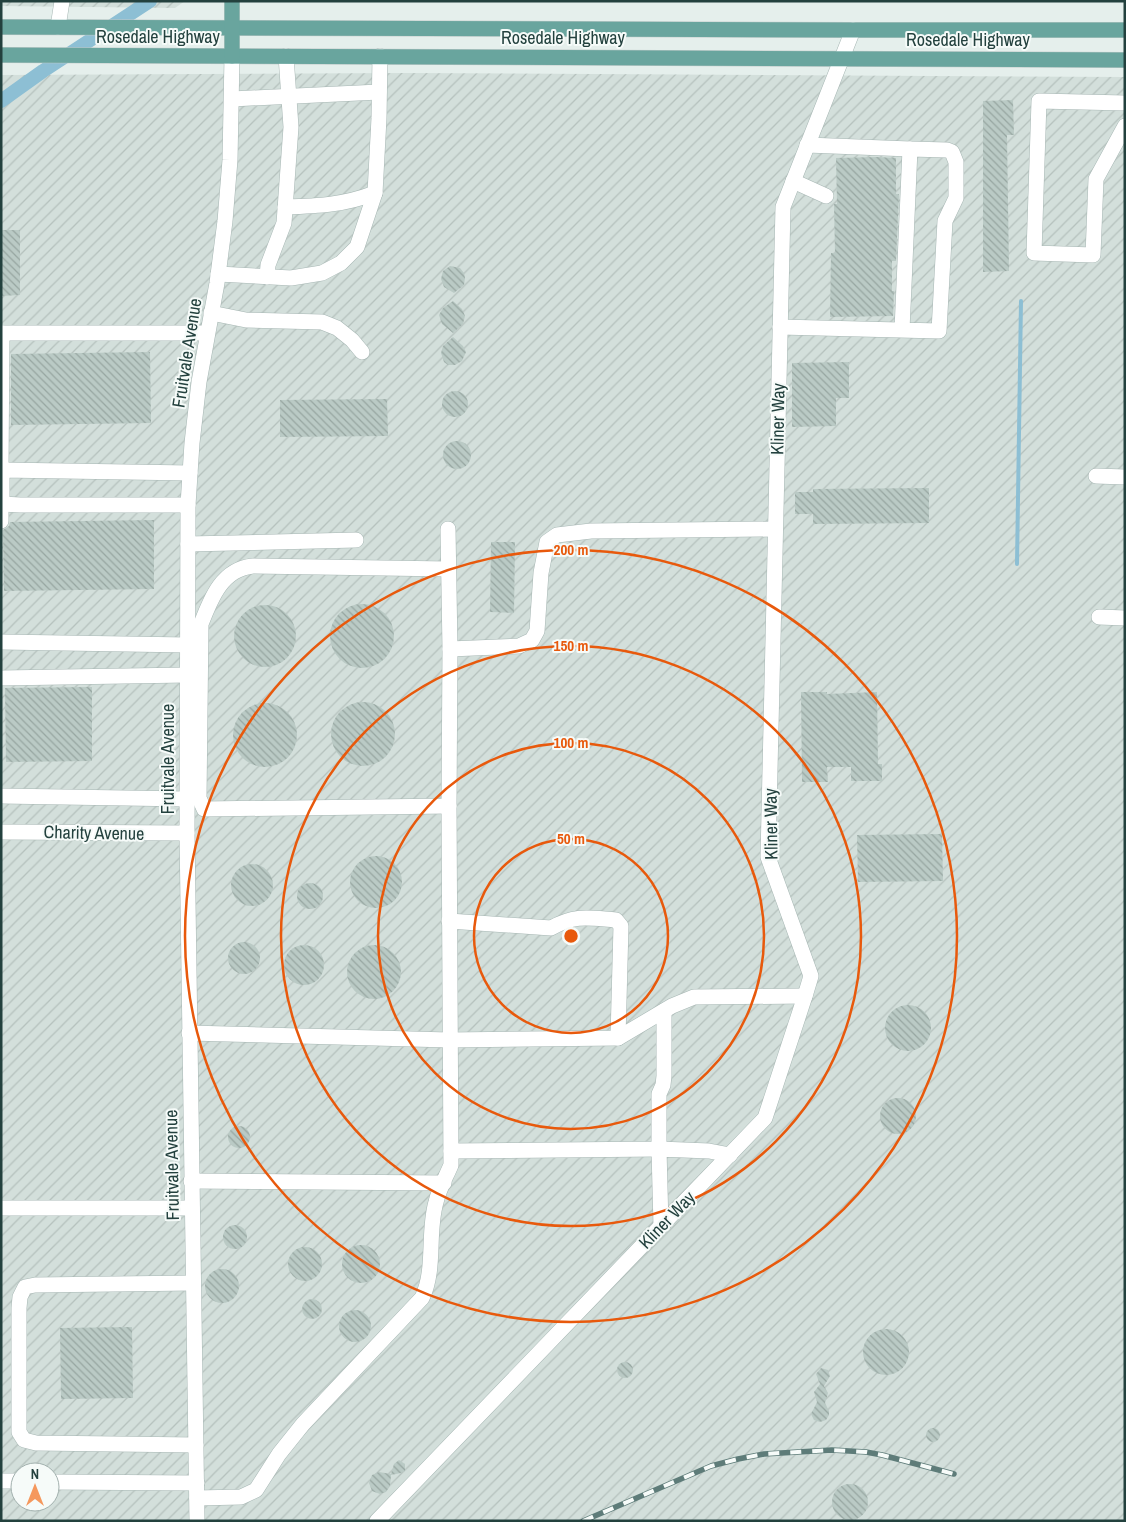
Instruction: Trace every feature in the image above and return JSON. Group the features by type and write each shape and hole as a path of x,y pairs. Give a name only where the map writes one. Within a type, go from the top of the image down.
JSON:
{"main road":[{"name":"Fruitvale Avenue","path":"232,1 232,56"},
{"name":"Rosedale Highway","path":"1,27 1125,30"},
{"name":"Rosedale Highway","path":"1,55 1125,60"}],"street":[{"path":"58,27 62,1"},
{"name":"Kliner Way","path":"377,1521 765,1118 812,976 768,857 783,207 853,30"},
{"name":"Fruitvale Avenue","path":"197,1521 186,833 188,505 199,382 218,274 225,221 230,160 232,56"},
{"path":"268,276 268,265 284,223 291,127 286,56"},
{"path":"218,274 291,278 322,273 341,263 357,246 375,193 380,56"},
{"path":"232,100 380,92"},
{"path":"1125,103 1039,101 1034,253 1093,255 1096,179 1125,126"},
{"path":"780,327 938,331 944,221 956,198 956,162 952,152 947,150 807,145"},
{"path":"902,330 910,149"},
{"path":"793,181 826,196"},
{"path":"285,207 326,206 354,201 375,193"},
{"path":"211,313 246,320 322,322 337,328 352,340 362,352"},
{"path":"1,521 1,333 207,333"},
{"path":"2,470 190,473"},
{"path":"1096,476 1125,477"},
{"path":"1,504 188,505"},
{"path":"60,1483 197,1491 241,1497 256,1490 279,1454 304,1424 422,1298 428,1286 436,1202 451,1165 448,529"},
{"path":"450,649 519,646 532,640 537,631 541,573 547,542 558,535 591,531 776,529"},
{"path":"188,544 356,540"},
{"path":"448,569 253,566 242,567 233,572 220,585 206,609 201,624 199,798 204,809 449,806"},
{"path":"1099,617 1125,618"},
{"path":"1,642 188,644"},
{"path":"1,678 187,675"},
{"path":"1,796 187,799"},
{"name":"Charity Avenue","path":"1,832 186,833"},
{"path":"449,921 551,928 563,921 578,917 616,920 621,926 618,1038"},
{"path":"189,1033 449,1040 618,1038 664,1011 694,997 805,996"},
{"path":"661,1226 659,1094 664,1085 664,1011"},
{"path":"450,1151 659,1149 709,1151 730,1155"},
{"path":"192,1181 444,1183"},
{"path":"1,1208 192,1208"},
{"path":"193,1284 34,1285 25,1287 20,1297 19,1308 19,1432 24,1440 36,1443 196,1445"}],"shaded area":[{"path":"1,1 185,1 175,8 1,6"},
{"path":"405,73 1125,77 1125,1521 1,1521 1,75"}],"building":[{"path":"1013,100 1014,135 1007,135 1009,271 983,272 983,101"},
{"path":"836,158 896,158 896,194 899,194 896,261 892,261 893,316 830,317 831,253 835,253 834,204 837,204"},
{"path":"1,230 20,230 20,295 1,296"},
{"path":"450,266 460,268 465,278 464,285 454,293 444,287 441,279 443,271"},
{"path":"453,301 462,309 465,316 463,324 453,333 442,324 439,315 443,308"},
{"path":"453,337 463,346 466,352 462,361 455,365 448,365 444,362 441,353 443,346"},
{"path":"150,352 151,423 11,425 11,354"},
{"path":"849,362 849,398 836,398 836,426 792,427 792,363"},
{"path":"455,391 464,395 468,404 464,413 455,417 446,413 442,404 446,395"},
{"path":"387,399 388,436 280,437 280,400"},
{"path":"457,441 467,445 471,455 467,465 457,469 447,465 443,455 447,445"},
{"path":"929,488 929,523 813,524 813,514 795,514 795,492 813,492 813,489"},
{"path":"154,520 154,589 4,591 3,530 9,526 10,522"},
{"path":"491,542 515,542 514,613 490,612"},
{"path":"362,604 380,610 388,618 394,636 388,654 380,662 362,668 344,662 336,654 330,636 336,618 344,610"},
{"path":"265,605 277,607 287,614 294,624 296,636 294,648 287,658 277,665 265,667 253,665 243,658 236,648 234,636 236,624 243,614 253,607"},
{"path":"92,687 92,761 6,762 5,688"},
{"path":"801,692 827,692 827,694 877,692 878,764 882,764 882,781 851,781 851,767 827,767 828,782 802,782"},
{"path":"357,702 369,702 386,711 393,722 395,734 393,746 386,757 369,766 357,766 345,761 336,752 331,740 331,728 336,716 345,707"},
{"path":"259,703 271,703 288,712 295,723 297,735 295,747 288,758 271,767 259,767 247,762 238,753 233,741 233,729 238,717 247,708"},
{"path":"942,834 943,881 858,882 857,835"},
{"path":"371,856 381,856 395,863 402,877 402,887 395,901 381,908 371,908 361,904 354,897 350,887 350,877 354,867 361,860"},
{"path":"256,864 264,867 270,873 273,885 270,897 264,903 248,906 240,903 234,897 231,881 234,873 240,867"},
{"path":"310,883 319,887 323,896 319,905 310,909 301,905 297,896 301,887"},
{"path":"244,942 250,943 255,947 259,952 259,964 255,969 250,973 244,974 238,973 233,969 229,964 228,958 229,952 233,947 238,943"},
{"path":"308,945 315,948 321,954 324,965 323,973 315,982 308,985 300,985 293,982 285,973 284,961 287,954 296,946"},
{"path":"369,945 379,945 389,949 397,957 401,972 397,987 389,995 379,999 369,999 359,995 351,987 347,977 347,967 351,957 359,949"},
{"path":"908,1005 921,1009 927,1015 931,1028 927,1041 921,1047 908,1051 895,1047 889,1041 885,1028 889,1015 895,1009"},
{"path":"898,1098 905,1099 911,1103 915,1109 915,1123 911,1129 905,1133 898,1134 891,1133 885,1129 881,1123 880,1116 881,1109 885,1103 891,1099"},
{"path":"239,1126 247,1129 250,1137 247,1145 239,1148 231,1145 228,1137 231,1129"},
{"path":"235,1225 243,1229 247,1237 243,1245 235,1249 227,1245 223,1237 227,1229"},
{"path":"361,1245 374,1251 380,1264 374,1277 361,1283 348,1277 342,1264 348,1251"},
{"path":"305,1247 317,1252 322,1264 317,1276 305,1281 293,1276 288,1264 293,1252"},
{"path":"222,1269 229,1270 234,1274 238,1279 238,1293 234,1298 229,1302 222,1303 215,1302 210,1298 206,1293 205,1286 206,1279 210,1274 215,1270"},
{"path":"312,1299 319,1302 322,1309 319,1316 312,1319 305,1316 302,1309 305,1302"},
{"path":"355,1310 361,1311 366,1315 370,1320 370,1332 366,1337 361,1341 355,1342 349,1341 344,1337 340,1332 339,1326 340,1320 344,1315 349,1311"},
{"path":"132,1327 133,1398 61,1399 60,1328"},
{"path":"886,1329 899,1333 905,1339 909,1352 905,1365 899,1371 886,1375 873,1371 867,1365 863,1352 867,1339 873,1333"},
{"path":"622,1362 628,1362 633,1367 631,1376 622,1378 617,1373 617,1367"},
{"path":"821,1368 828,1370 830,1376 824,1386 828,1393 825,1403 829,1415 826,1420 820,1422 814,1420 811,1414 817,1402 814,1392 820,1384 816,1374"},
{"path":"930,1428 936,1428 940,1435 936,1442 930,1442 926,1438 926,1432"},
{"path":"399,1460 405,1464 405,1471 391,1475 390,1486 386,1492 380,1494 372,1491 369,1483 372,1475 379,1472 391,1474 394,1464"},
{"path":"850,1484 857,1485 863,1489 867,1495 867,1509 863,1515 857,1519 850,1520 843,1519 837,1515 833,1509 832,1502 833,1495 837,1489 843,1485"}],"waterway":[{"path":"1,101 43,71 150,1"},
{"path":"1017,564 1021,301"}],"railway":[{"path":"583,1521 711,1466 764,1454 832,1450 866,1452 954,1474"}]}
